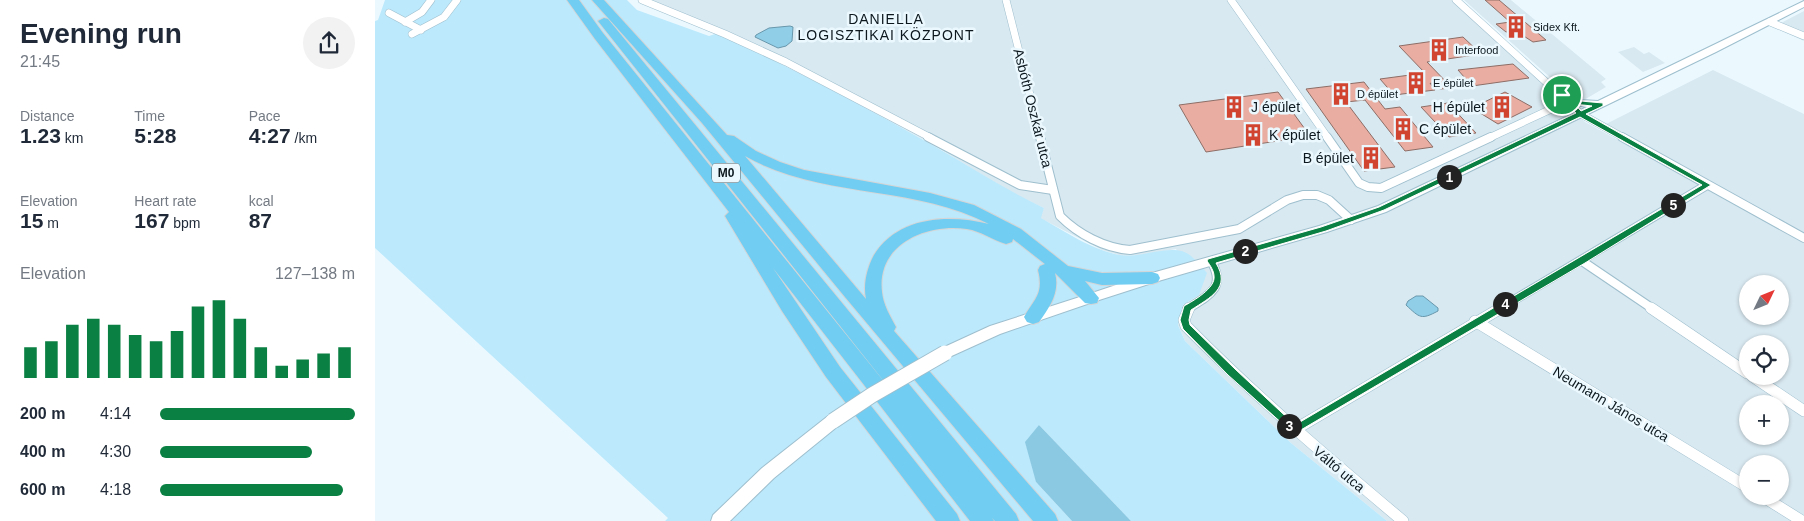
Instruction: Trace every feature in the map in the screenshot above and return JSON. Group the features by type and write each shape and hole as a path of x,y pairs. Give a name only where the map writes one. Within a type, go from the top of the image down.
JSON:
{"highway":[{"name":"M0","path":"573,0 599,36 983,521"},
{"name":"M0","path":"589,0 649,78 1008,521"},
{"path":"598,0 707,120 727,147 1047,521"},
{"path":"707,120 747,152 787,170 839,182 930,198 979,212 1010,228 1054,270 1102,279 1152,278"},
{"path":"722,191 733,218 797,320 833,372 949,521"},
{"path":"900,349 882,319 873,289 875,268 884,252 904,234 934,223 972,223 999,233 1083,288 1091,298"},
{"path":"1033,317 1049,292 1054,270"},
{"path":"899,458 936,521"}],"main road":[{"path":"719,521 768,473 833,421 872,395 945,353 995,330 1033,317 1152,278 1351,220 1389,205 1749,33 1804,4"},
{"path":"1562,95 1579,103 1601,104"}],"street":[{"path":"405,22 422,12 431,0"},
{"path":"412,34 444,17 457,0"},
{"path":"642,0 725,34 803,71 1020,185 1053,190"},
{"name":"Asbóth Oszkár utca","path":"1006,0 1053,190 1060,216 1065,222 1097,242 1115,249 1129,250 1239,229 1287,200 1303,195 1317,195 1329,200 1351,220"},
{"path":"1231,0 1359,183 1368,187 1381,188 1562,104 1571,104"},
{"path":"1456,0 1581,114 1804,238"},
{"path":"389,13 421,30"},
{"path":"1770,22 1804,36"},
{"path":"1294,430 1475,321 1582,261 1707,185"},
{"name":"Váltó utca","path":"1211,261 1219,274 1218,281 1208,296 1187,309 1184,320 1186,326 1231,372 1294,430 1403,521"},
{"path":"1582,261 1739,368"},
{"name":"Neumann János utca","path":"1475,321 1739,483"},
{"path":"1765,385 1804,412"},
{"path":"1776,505 1801,521"}],"shaded area":[{"path":"385,0 627,0 637,10 709,36 718,33 854,102 1044,208 1041,218 1089,245 1110,253 1128,256 1167,250 1184,252 1193,258 1207,273 1199,295 1183,305 1178,325 1185,341 1291,443 1387,521 1131,521 1039,425 1036,482 1072,521 665,521 668,518 375,248 375,21 378,20"},
{"path":"637,0 1452,0 1542,80 1585,122 1804,242 1804,521 1387,521 1291,443 1185,341 1178,325 1183,305 1199,295 1176,249 1143,255 1122,256 1102,250 1040,218 1044,208 1012,193 935,146 808,77 718,33"},
{"path":"1464,0 1511,0 1606,79 1601,82 1606,87 1584,100 1572,97"},
{"path":"1804,11 1804,41 1773,27"},
{"path":"793,27 792,41 786,46 778,48 755,37 769,28"},
{"path":"1634,47 1644,54 1649,52 1665,63 1643,72 1618,52"},
{"path":"1713,70 1804,114 1804,234 1606,124"},
{"path":"1416,296 1423,296 1438,308 1438,311 1428,316 1418,315 1406,305 1408,301"},
{"path":"1039,425 1131,521 1072,521 1036,482 1025,442"}],"building":[{"name":"Sidex Kft.","path":"1485,0 1499,0 1546,40 1533,42 1516,31 1506,32 1496,24 1510,22"},
{"path":"1463,37 1481,54 1427,62 1452,88 1440,89 1430,83 1435,90 1394,95 1380,79 1425,73 1399,46"},
{"path":"1513,64 1529,78 1472,86 1458,70"},
{"path":"1364,82 1385,109 1400,107 1433,147 1405,151 1365,100 1346,102 1395,167 1364,171 1306,89"},
{"path":"1278,92 1310,136 1206,152 1179,105"},
{"name":"H épület","path":"1505,92 1532,107 1498,124 1472,108"},
{"path":"1448,103 1476,133 1449,137 1421,107"}],"place":[{"name":"Sidex Kft.","path":"1516,27"},
{"name":"Interfood","path":"1439,50"},
{"name":"E épület","path":"1416,83"},
{"name":"D épület","path":"1341,94"},
{"name":"J épület","path":"1234,107"},
{"name":"H épület","path":"1502,107"},
{"name":"C épület","path":"1403,129"},
{"name":"K épület","path":"1253,135"},
{"name":"B épület","path":"1371,158"}],"district":[{"name":"DANIELLA LOGISZTIKAI KÖZPONT","path":"886,28"}],"route":[{"path":"1562,95 1579,103 1601,104 1581,114 1707,185 1582,261 1475,321 1294,430 1231,372 1186,326 1184,320 1187,309 1208,296 1218,281 1219,274 1211,261 1323,229 1382,208 1581,114 1562,95"}]}
